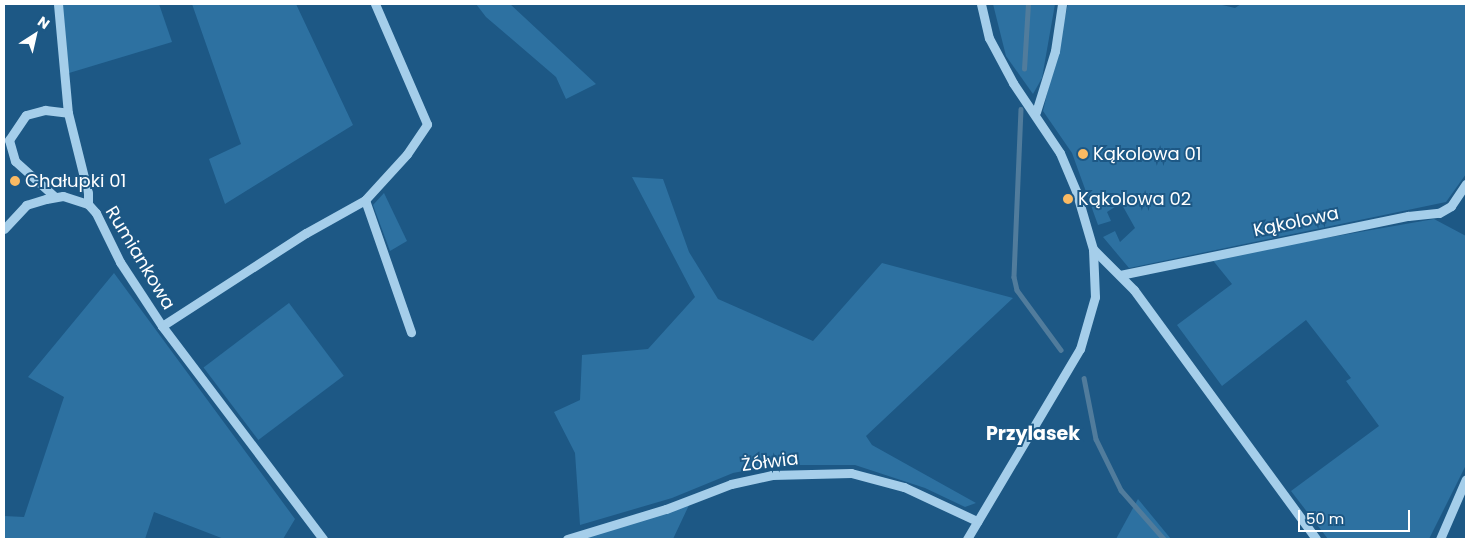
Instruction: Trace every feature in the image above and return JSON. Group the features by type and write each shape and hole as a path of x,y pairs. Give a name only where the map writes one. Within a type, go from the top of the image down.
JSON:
{"street":[{"name":"Rumiankowa","path":"58,4 68,112 88,193 88,204 104,225 120,262 162,326 323,539"},
{"path":"162,326 306,233 365,200 407,154 427,124 375,4"},
{"path":"966,539 1080,349 1095,297 1093,249 1076,191 1060,152 1036,112 1013,83 989,38 981,4"},
{"path":"1036,112 1054,51 1062,4"},
{"path":"54,196 15,161 9,140 26,115 45,110 68,112"},
{"name":"Kąkolowa","path":"1120,275 1408,216 1439,213 1451,206 1466,184"},
{"path":"4,229 26,205 54,196 74,198 88,204"},
{"path":"365,200 411,332"},
{"path":"1093,249 1134,290 1316,539"},
{"name":"Żółwia","path":"567,539 666,509 730,484 772,475 851,473 904,487 977,521"},
{"path":"1440,539 1466,479"}],"shaded area":[{"path":"62,4 159,4 172,42 69,73"},
{"path":"192,4 296,4 353,125 225,204 209,159 241,144"},
{"path":"476,4 510,4 596,84 566,99 556,77 486,17"},
{"path":"993,4 1055,4 1042,78 1033,94 1006,56"},
{"path":"1068,4 1218,4 1235,8 1241,4 1466,4 1466,174 1446,202 1129,268 1103,237 1115,231 1120,242 1135,228 1121,203 1107,212 1111,221 1098,225 1072,153 1043,111"},
{"path":"632,177 663,179 689,252 718,299 813,341 882,263 1013,298 866,436 872,445 976,503 965,507 925,488 855,465 775,465 733,473 672,498 580,525 575,453 554,412 580,400 582,355 648,349 695,297"},
{"path":"384,193 407,241 390,251 373,205"},
{"path":"1434,219 1466,236 1466,465 1429,539 1328,539 1291,491 1379,426 1346,381 1351,378 1306,320 1222,386 1177,325 1232,284 1211,258"},
{"path":"114,273 295,519 283,539 224,539 154,512 145,539 4,539 4,516 24,517 64,397 28,377"},
{"path":"289,303 344,376 258,440 204,367"},
{"path":"1138,499 1171,539 1116,539"},
{"path":"690,503 673,539 579,539 622,527"}],"waterway":[{"path":"1024,69 1028,4"},
{"path":"1021,109 1014,277 1017,290 1061,350"},
{"path":"1084,378 1096,439 1121,490 1164,539"}],"place":[{"name":"Kąkolowa 01","path":"1083,154"},
{"name":"Chałupki 01","path":"15,181"},
{"name":"Kąkolowa 02","path":"1068,199"}],"district":[{"name":"Przylasek","path":"1033,434"}]}
